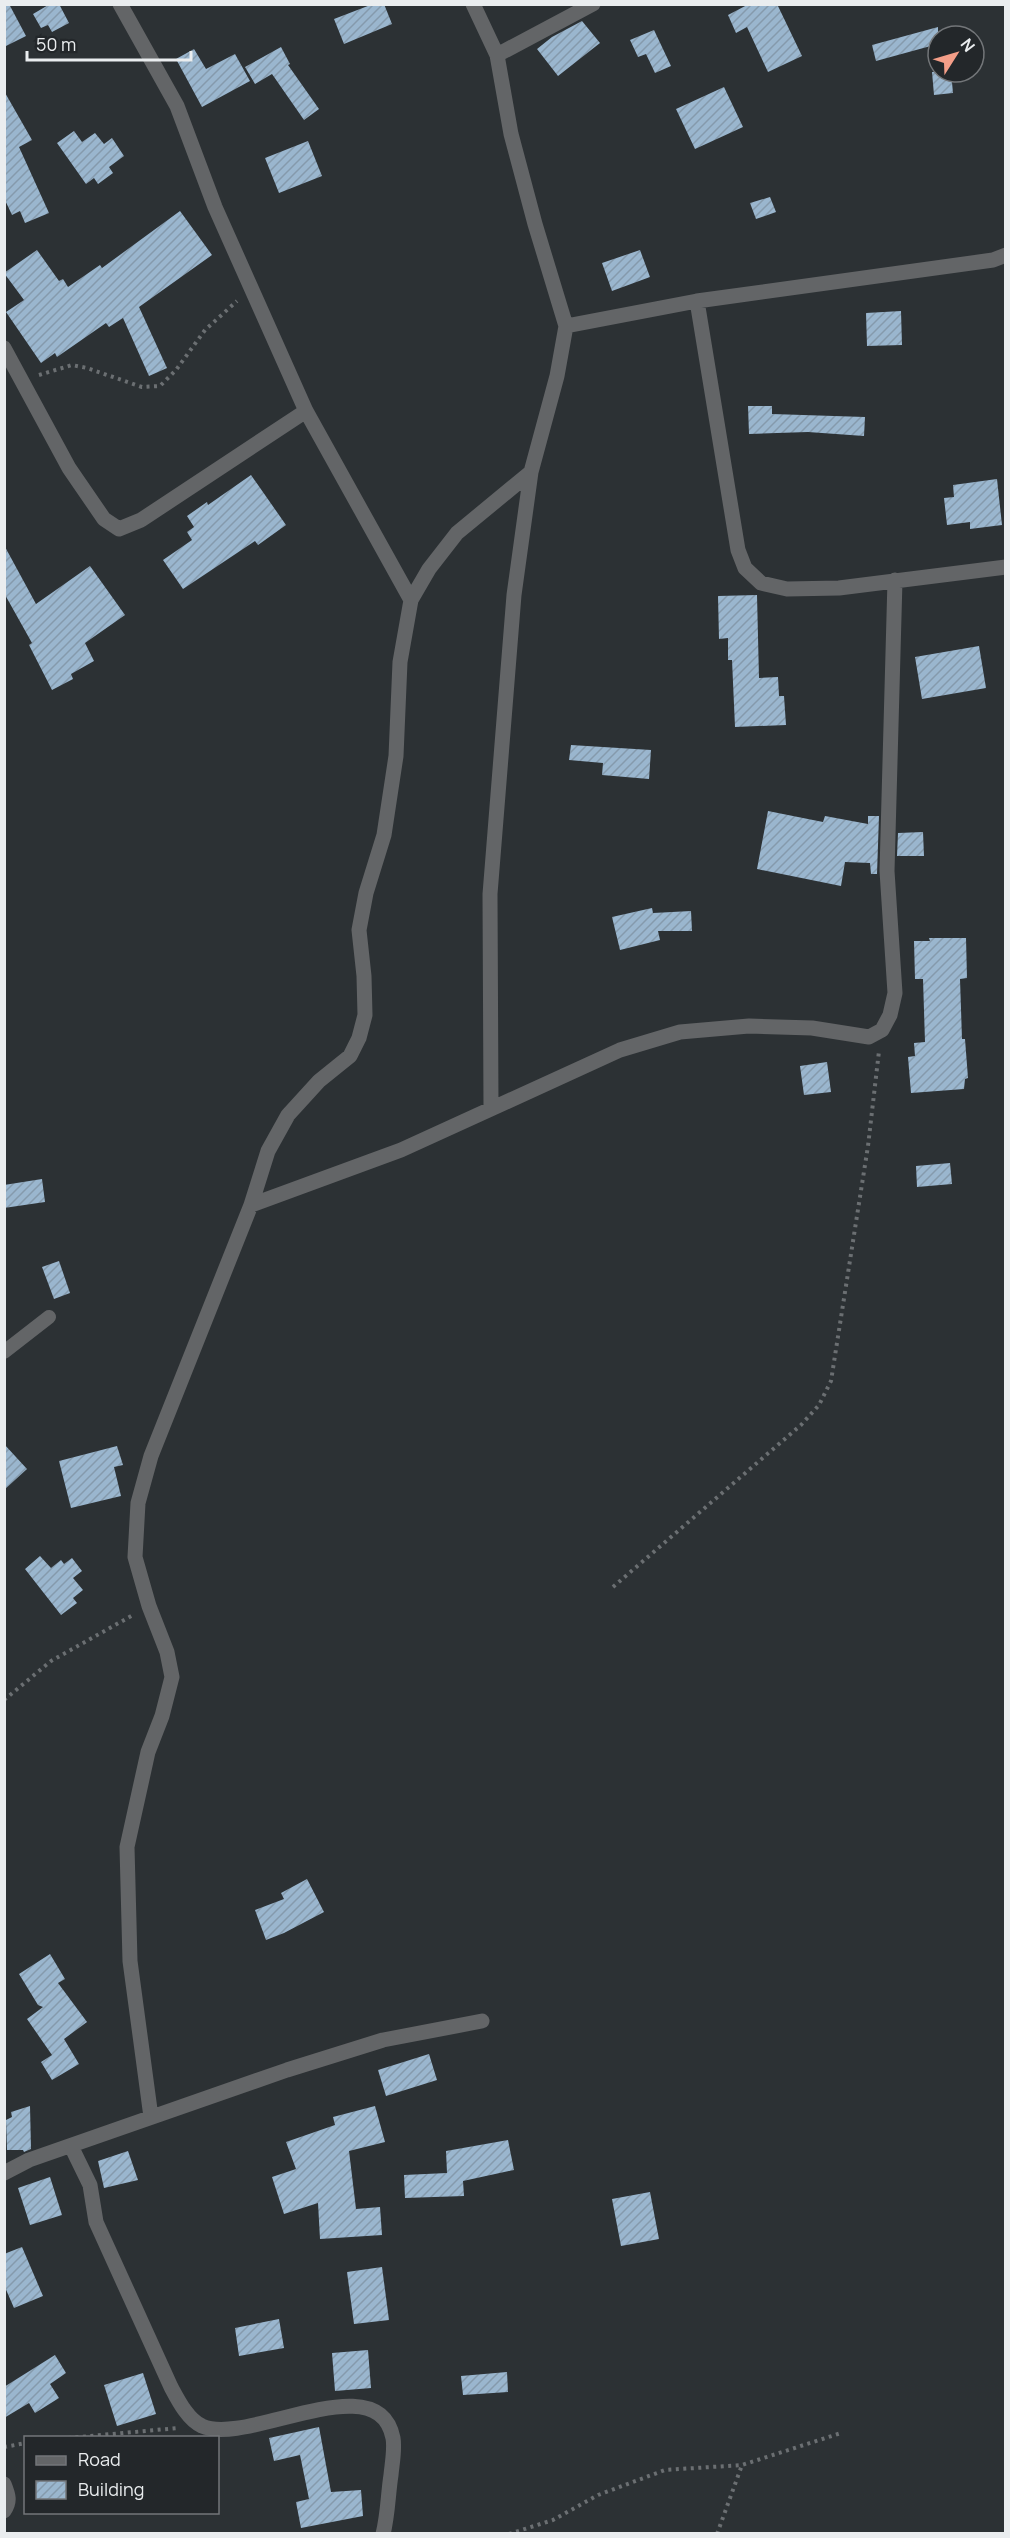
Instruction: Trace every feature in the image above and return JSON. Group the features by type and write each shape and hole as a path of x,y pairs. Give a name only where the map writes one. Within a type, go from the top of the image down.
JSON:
{"street":[{"path":"473,4 497,56 511,134 566,326 557,376 531,472 514,595 490,894 491,1107"},
{"path":"497,56 593,4"},
{"path":"120,5 177,106 215,207 306,411 411,600"},
{"path":"566,326 697,301 993,260 1005,255"},
{"path":"697,301 720,429 731,517 738,550 746,568 761,583 787,589 839,588 1005,567"},
{"path":"4,348 69,468 104,519 119,529 141,520 306,411"},
{"path":"151,2117 130,1961 127,1847 148,1752 162,1716 171,1677 167,1652 149,1606 135,1557 141,1494 151,1456 251,1205 268,1151 288,1115 319,1082 350,1056 358,1038 365,1014 359,930 366,893 386,823 396,756 400,662 411,600 429,569 457,532 531,472"},
{"path":"251,1205 401,1150 620,1050 680,1032 749,1026 812,1028 868,1037 882,1030 890,1015 895,993 887,871 895,580"},
{"path":"4,2173 29,2160 151,2117 383,2040 482,2021"},
{"path":"70,2146 90,2185 96,2222 146,2335 171,2387 186,2411 200,2426 220,2431 252,2426 338,2405 360,2407 376,2412 387,2423 393,2439 383,2534"},
{"path":"4,2484 9,2495 8,2505 4,2511"}],"lane":[{"path":"4,1352 49,1317"}],"path":[{"path":"21,380 72,365 142,387 160,386 181,363 205,330 252,289"},
{"path":"613,1587 801,1425 819,1405 831,1381 868,1146 882,1030"},
{"path":"4,1700 51,1661 149,1606"},
{"path":"90,2436 200,2426"},
{"path":"509,2534 553,2520 598,2495 665,2470 742,2465 841,2433"},
{"path":"4,2447 24,2444"},
{"path":"717,2534 742,2465"}],"building":[{"path":"4,4 9,4 26,36 4,47"},
{"path":"50,4 59,4 69,23 52,32 48,25 41,28 33,14"},
{"path":"373,4 384,4 392,24 344,44 334,19"},
{"path":"749,4 777,4 802,56 768,72 747,27 736,33 728,15"},
{"path":"582,21 600,43 558,76 537,49 552,37"},
{"path":"654,30 671,66 655,73 646,54 638,57 630,40"},
{"path":"926,30 926,47 876,61 872,45"},
{"path":"281,47 290,64 288,65 319,109 304,120 272,74 255,84 245,67"},
{"path":"194,49 206,69 235,54 250,81 202,107 176,59"},
{"path":"933,84 952,84 953,93 934,95"},
{"path":"724,87 743,127 695,149 676,109"},
{"path":"4,91 32,140 19,147 49,213 25,223 20,211 12,215 4,198"},
{"path":"74,131 82,142 95,133 104,144 112,138 124,156 109,167 113,173 98,184 94,178 86,184 57,143"},
{"path":"308,141 322,176 279,193 265,158"},
{"path":"770,197 776,212 756,219 750,203"},
{"path":"180,211 212,255 139,307 167,368 149,376 123,318 109,327 106,323 57,357 55,353 41,363 6,312 24,300 4,273 37,250 59,281 63,279 68,287 100,265 102,268"},
{"path":"640,250 650,277 612,291 602,263"},
{"path":"901,311 902,345 867,346 866,313"},
{"path":"748,406 772,406 772,414 865,417 864,436 808,432 749,434"},
{"path":"251,475 286,525 258,545 255,541 183,589 163,560 192,540 187,532 194,527 187,516 207,502 208,505"},
{"path":"997,479 1002,525 970,529 970,522 947,525 944,498 954,497 953,485"},
{"path":"4,545 36,604 90,566 125,615 85,643 94,661 71,674 73,679 52,690 29,645 32,643 4,593"},
{"path":"757,595 759,678 778,677 779,696 784,696 786,725 735,727 732,660 728,660 728,638 719,639 718,596"},
{"path":"979,646 986,688 922,699 915,657"},
{"path":"571,745 651,750 649,779 602,775 603,763 569,760"},
{"path":"768,811 823,822 825,816 868,824 868,816 879,816 877,874 871,874 870,863 845,862 841,886 757,869"},
{"path":"923,832 924,856 897,856 898,833"},
{"path":"652,908 653,913 691,911 692,931 658,931 660,940 620,950 612,917"},
{"path":"929,938 966,938 967,978 960,979 962,1039 965,1039 968,1078 965,1079 964,1089 911,1093 908,1057 915,1056 914,1043 925,1042 923,979 915,979 914,941 930,941"},
{"path":"827,1062 831,1092 804,1095 800,1066"},
{"path":"950,1163 952,1184 917,1187 916,1166"},
{"path":"42,1179 45,1202 4,1208 4,1185"},
{"path":"59,1261 70,1293 54,1299 42,1267"},
{"path":"4,1444 27,1469 4,1490"},
{"path":"117,1446 123,1465 114,1467 121,1496 71,1508 59,1461"},
{"path":"40,1556 51,1568 61,1560 64,1564 72,1558 82,1571 73,1578 83,1590 73,1598 77,1603 61,1615 25,1569"},
{"path":"307,1879 324,1912 266,1940 255,1910 284,1899 281,1893"},
{"path":"50,1954 65,1979 58,1983 87,2022 64,2039 79,2064 52,2080 41,2062 52,2055 27,2019 43,2007 38,2005 19,1974"},
{"path":"429,2054 437,2080 386,2096 378,2070"},
{"path":"30,2106 31,2149 24,2152 23,2150 7,2150 6,2120 12,2117 11,2112"},
{"path":"375,2106 385,2142 349,2151 356,2209 380,2207 382,2235 320,2239 318,2203 284,2214 272,2177 296,2169 286,2142 335,2125 333,2117"},
{"path":"508,2140 514,2170 463,2181 464,2196 405,2198 404,2175 447,2173 446,2151"},
{"path":"128,2151 138,2180 104,2188 98,2161"},
{"path":"50,2177 62,2215 30,2225 18,2188"},
{"path":"650,2192 659,2239 621,2246 612,2199"},
{"path":"22,2247 43,2296 14,2308 4,2285 4,2254"},
{"path":"382,2267 389,2320 354,2324 347,2272"},
{"path":"279,2319 284,2348 239,2356 235,2328"},
{"path":"368,2350 371,2388 335,2391 332,2353"},
{"path":"55,2355 66,2373 50,2384 59,2398 35,2413 29,2403 4,2418 4,2387"},
{"path":"507,2372 508,2392 463,2395 461,2376"},
{"path":"143,2373 156,2414 117,2426 104,2385"},
{"path":"319,2427 331,2492 361,2490 363,2516 301,2528 296,2502 309,2499 300,2455 274,2461 269,2438"}]}
